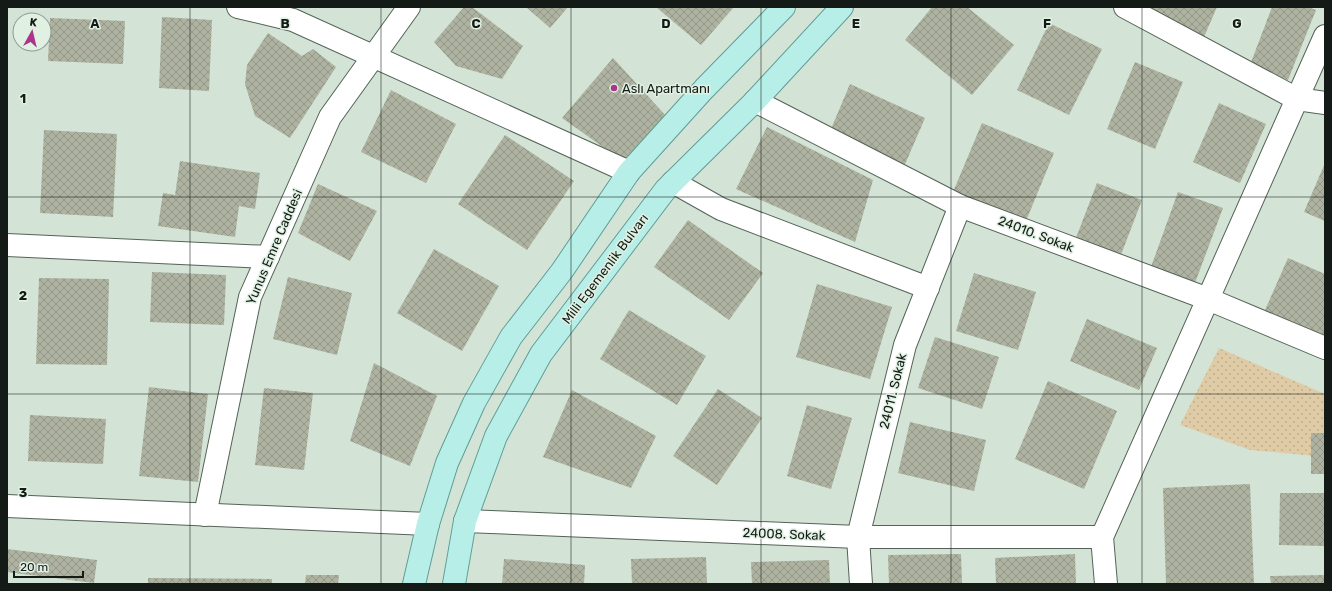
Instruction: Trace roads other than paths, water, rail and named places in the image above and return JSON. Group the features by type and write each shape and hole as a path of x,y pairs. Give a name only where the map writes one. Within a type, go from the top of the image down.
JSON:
{"main road":[{"path":"414,584 428,524 453,450 474,403 511,337 562,271 629,172 704,89 784,7"},
{"name":"Milli Egemenlik Bulvarı","path":"454,584 465,520 496,436 541,354 673,182 755,101 842,7"}],"street":[{"path":"238,7 293,20 629,172"},
{"name":"Yunus Emre Caddesi","path":"205,515 250,297 330,117 410,7"},
{"path":"1125,7 1297,99 1325,103"},
{"path":"1106,584 1102,537 1325,36"},
{"name":"24010. Sokak","path":"755,101 960,206 1208,299 1325,348"},
{"path":"673,182 721,209 928,288"},
{"name":"24011. Sokak","path":"861,584 858,536 905,345 960,206"},
{"path":"7,245 268,257"},
{"path":"7,506 428,524"},
{"name":"24008. Sokak","path":"465,520 858,536 1102,537"}],"place":[{"name":"Aslı Apartmanı","path":"614,88"}]}
